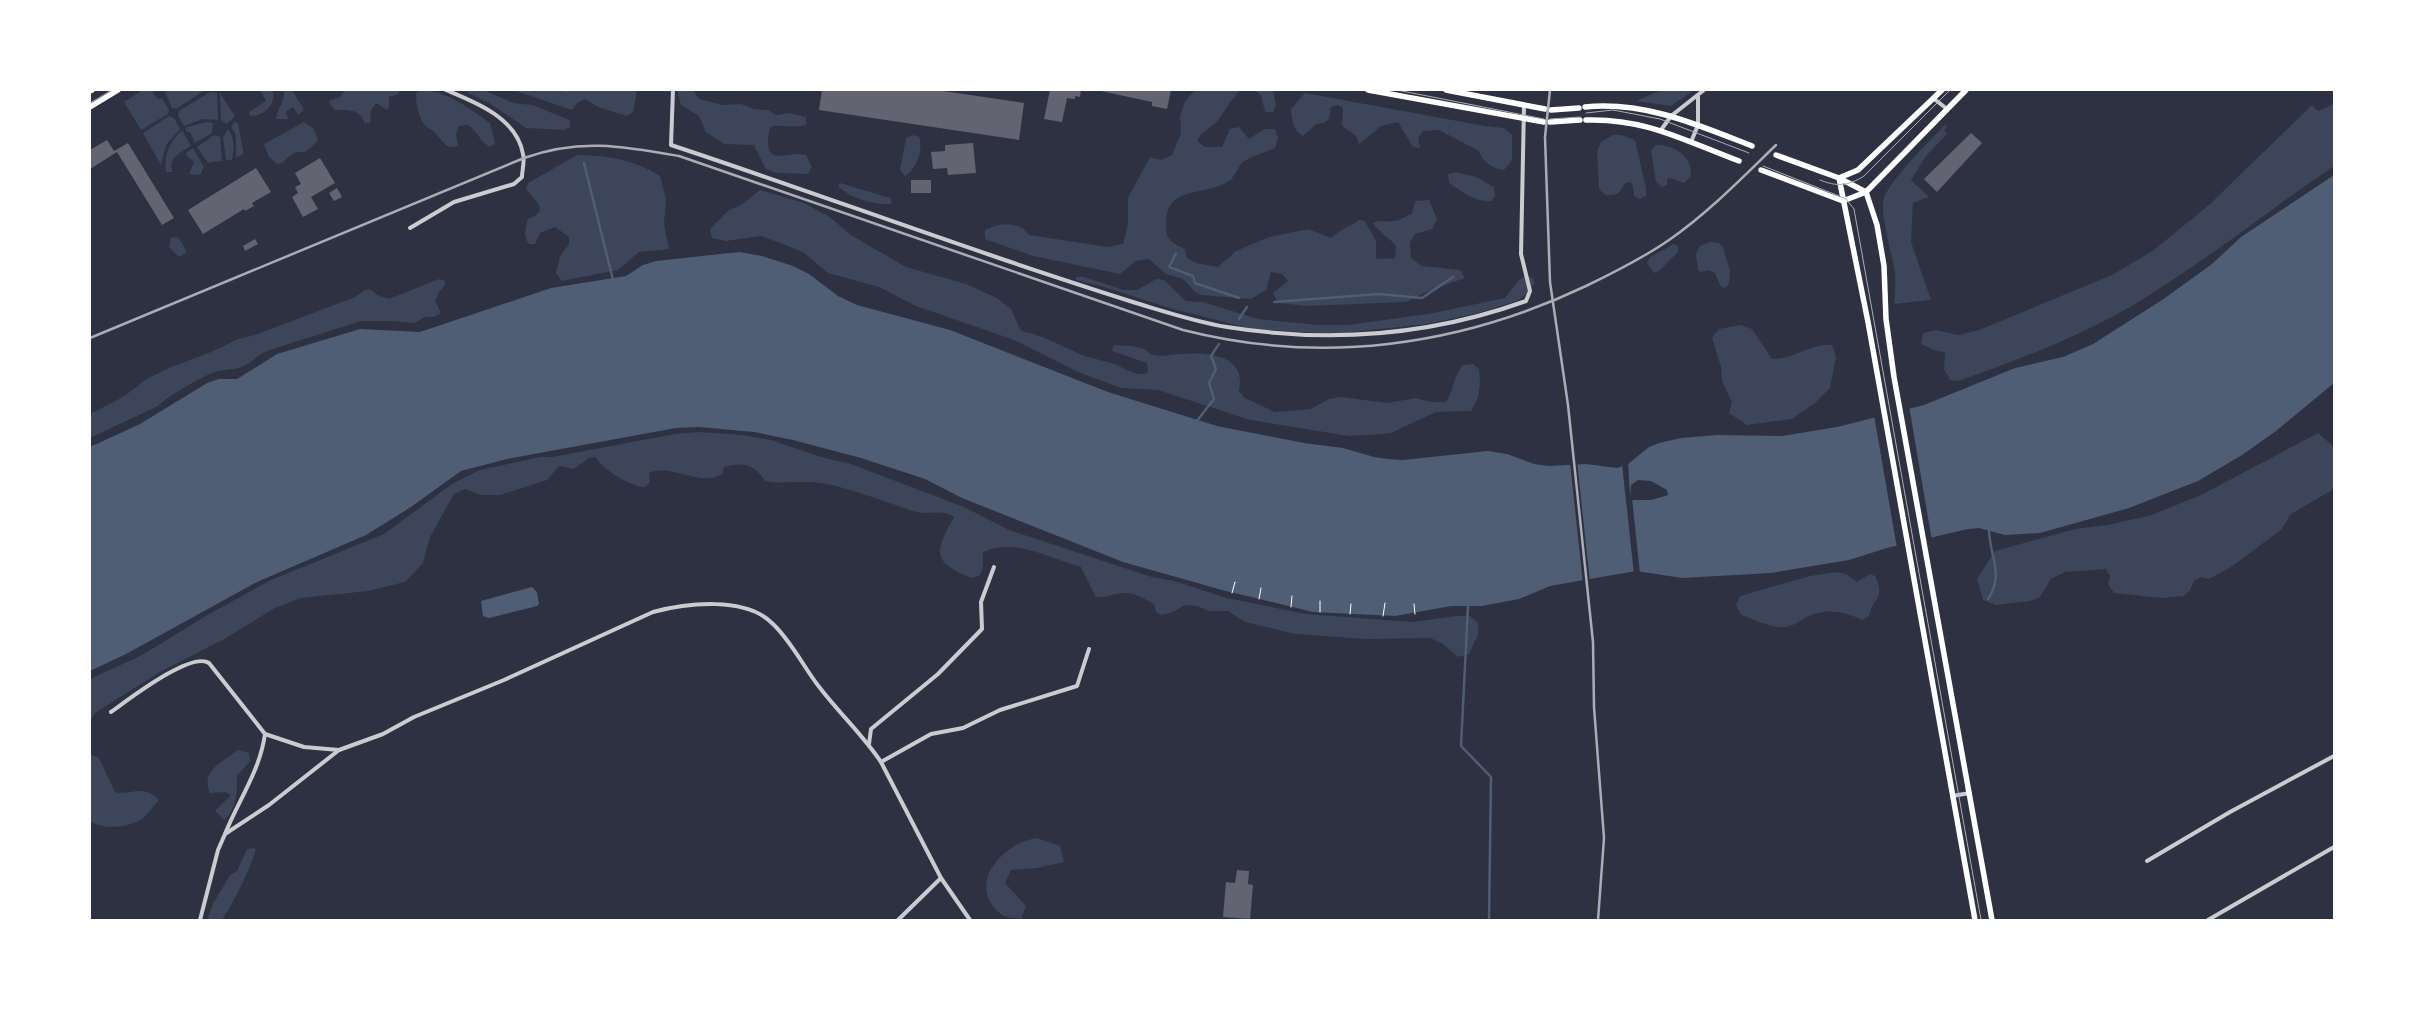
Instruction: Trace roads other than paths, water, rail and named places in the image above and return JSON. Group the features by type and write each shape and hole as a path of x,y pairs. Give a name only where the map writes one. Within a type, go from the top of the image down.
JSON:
{"main road":[{"path":"90,107 110,92 118,90"},
{"path":"1368,90 1547,122 1583,120 1634,122 1661,130 1739,161"},
{"path":"1446,90 1548,110 1621,106 1640,108 1671,116 1752,146"},
{"path":"1839,178 1858,170 1942,90"},
{"path":"1762,170 1843,201 1866,192 1966,90"},
{"path":"1776,155 1839,178 1866,192 1877,225 1884,266 1886,319 1894,377 1927,569 1992,920"},
{"path":"1839,178 1878,380 1975,920"}],"street":[{"path":"410,228 454,202 514,184 522,177 523,151 512,129 499,116 468,99 446,90"},
{"path":"673,90 671,145 1072,283 1179,316 1225,327 1329,336 1371,335 1453,324 1488,315 1526,301 1530,291 1521,254 1524,106"},
{"path":"1661,130 1671,116 1704,90"},
{"path":"1691,142 1698,126 1698,96"},
{"path":"1933,98 1947,109"},
{"path":"869,744 871,729 938,674 982,629 981,602 994,567"},
{"path":"225,834 269,804 339,750 383,734 414,717 504,680 653,612 676,605 712,604 747,609 773,623 821,690 869,744 881,762 941,878 970,920"},
{"path":"881,762 931,734 963,728 1000,710 1077,686 1088,649"},
{"path":"111,712 179,667 196,661 206,661 265,734 304,747 339,750"},
{"path":"200,920 218,850 244,796 263,748 265,734"},
{"path":"2147,861 2230,812 2334,756"},
{"path":"1952,796 1970,793"},
{"path":"2208,920 2334,847"},
{"path":"898,920 941,878"}],"waterway":[{"path":"584,163 613,280"},
{"path":"1176,253 1169,267 1193,276 1195,283 1239,298"},
{"path":"1274,302 1379,294 1422,298 1453,277"},
{"path":"1239,319 1247,307"},
{"path":"1196,422 1214,399 1209,383 1216,369 1211,356 1219,344"},
{"path":"1988,599 1993,590 1996,573 1989,529"},
{"path":"1468,606 1461,746 1491,777 1489,920"}],"tram line":[{"path":"90,103 112,90"},
{"path":"1397,90 1544,119"},
{"path":"1820,180 1832,184 1848,184 1864,176 1950,90"},
{"path":"1586,113 1613,110 1660,119 1749,153"},
{"path":"1550,119 1580,117"},
{"path":"1763,166 1846,199 1854,209 1981,920"}],"railway":[{"path":"1550,90 1545,137 1550,282 1568,405 1593,642 1594,707 1604,838 1598,920"},
{"path":"90,338 524,158 564,148 601,146 639,149 679,156 1183,330 1235,341 1286,346 1337,348 1388,344 1439,336 1488,324 1538,307 1618,270 1649,253 1683,230 1724,195 1776,145"}]}
